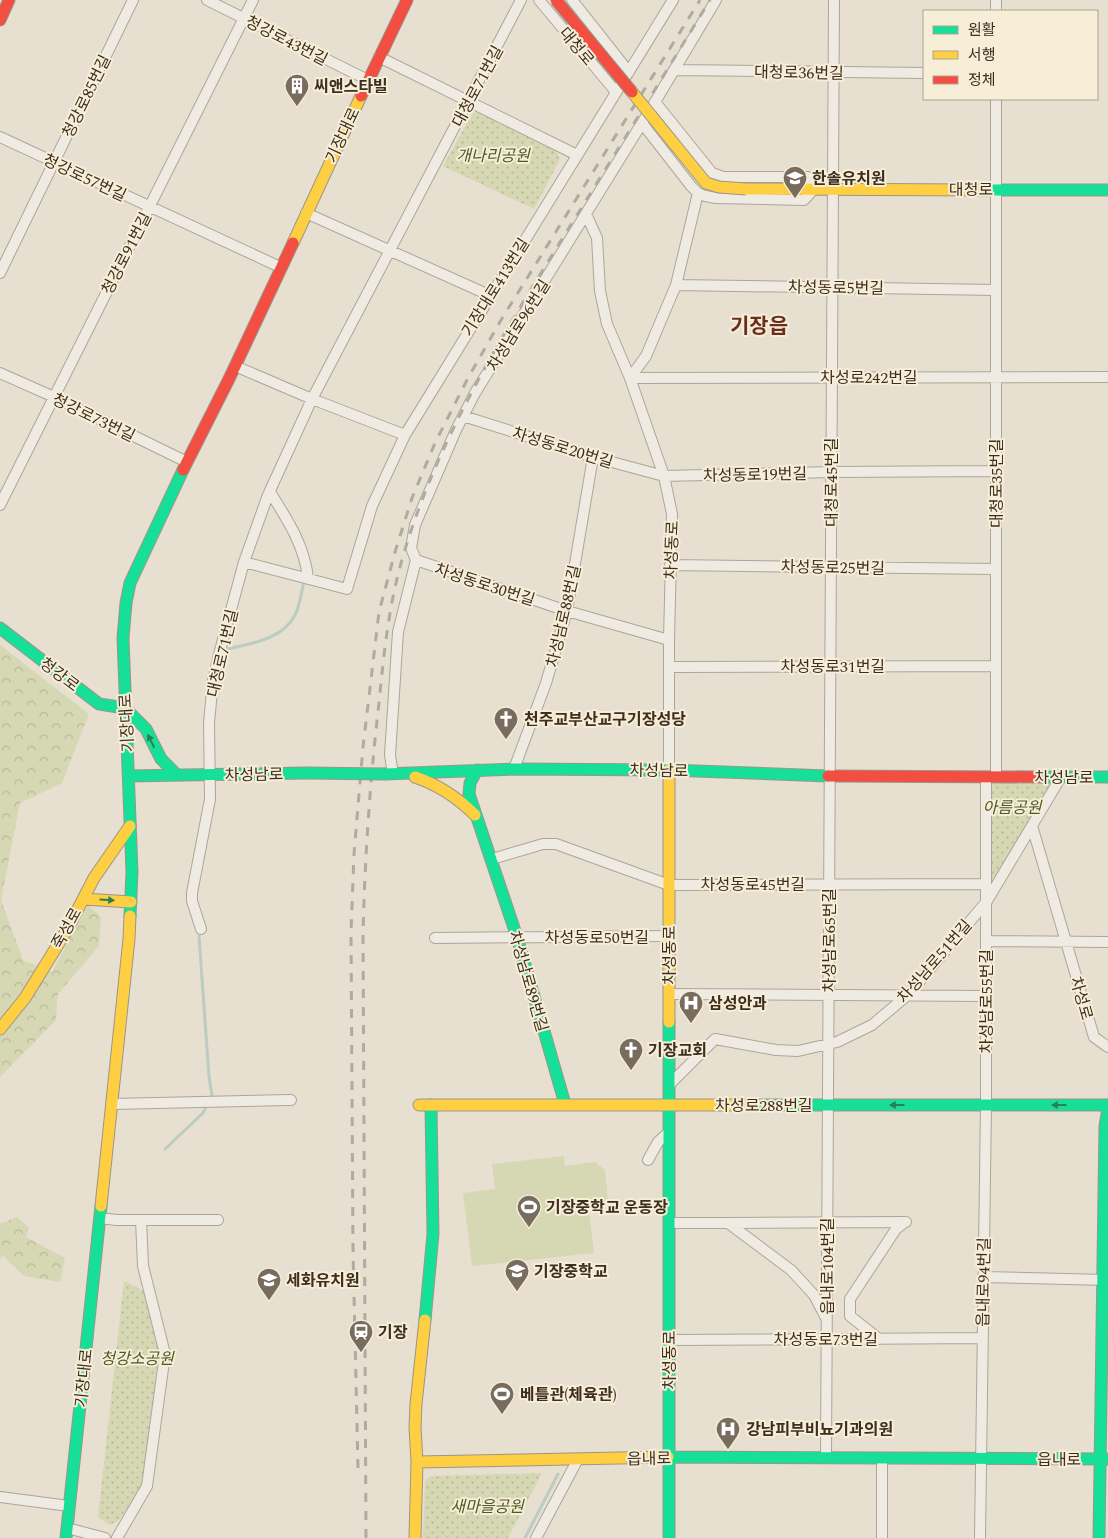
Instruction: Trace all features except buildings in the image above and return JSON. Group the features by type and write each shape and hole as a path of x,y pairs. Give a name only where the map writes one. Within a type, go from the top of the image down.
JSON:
{"street":[{"path":"0,20 9,0"},
{"name":"청강로85번길","path":"0,273 133,0"},
{"name":"청강로43번길","path":"207,0 368,80"},
{"name":"청강로91번길","path":"0,505 253,0"},
{"name":"기장대로","path":"67,1533 129,939 132,872 123,638 130,583 407,0"},
{"name":"대청로71번길","path":"210,775 209,723 213,680 244,562 270,492 312,399 522,0"},
{"name":"대청로","path":"539,0 616,92"},
{"name":"대청로","path":"556,0 706,183 719,188 1108,190"},
{"name":"대청로","path":"572,0 629,72"},
{"name":"기장대로413번길","path":"308,579 347,589 372,506 405,435 489,295 672,0"},
{"name":"차성남로96번길","path":"416,560 411,548 415,525 475,393 656,102 716,0"},
{"path":"834,0 834,189"},
{"path":"379,57 577,155"},
{"name":"대청로36번길","path":"674,70 923,73"},
{"path":"996,100 996,190"},
{"path":"642,123 698,193 705,196 716,198 804,200 814,189 808,177 723,177 712,173 656,102"},
{"name":"청강로57번길","path":"0,136 280,267"},
{"name":"대청로45번길","path":"830,776 834,189"},
{"name":"대청로35번길","path":"991,777 996,666 996,190"},
{"path":"630,378 646,356 676,285 698,193"},
{"path":"306,213 489,295"},
{"name":"차성동로","path":"586,214 597,238 600,291 607,324 630,378 664,476 672,514 669,640 669,1538"},
{"name":"차성동로5번길","path":"676,285 996,290"},
{"path":"234,366 405,435"},
{"name":"청강로73번길","path":"0,373 54,397 187,462"},
{"name":"차성로242번길","path":"630,378 1108,377"},
{"name":"차성동로20번길","path":"463,416 593,457 664,476"},
{"name":"차성남로88번길","path":"514,769 546,683 567,611 593,457"},
{"name":"차성동로19번길","path":"664,476 996,471"},
{"path":"244,562 308,579 304,554 299,542 270,492"},
{"path":"416,560 398,632 390,755 393,774 420,778 440,787 456,797 477,817"},
{"name":"차성동로30번길","path":"416,560 567,611 669,640"},
{"name":"차성동로25번길","path":"670,565 996,569"},
{"name":"청강로","path":"0,628 99,704 125,708"},
{"name":"차성동로31번길","path":"670,667 996,666"},
{"path":"125,708 146,729 161,759 177,776"},
{"name":"차성남로","path":"128,776 306,773 393,774 514,769 669,770 830,776 1108,778"},
{"name":"차성남로89번길","path":"478,770 470,782 469,788 472,803 517,937 565,1104"},
{"name":"차성남로","path":"201,929 192,901 192,893 208,808 210,775"},
{"name":"차성남로65번길","path":"828,1105 830,776"},
{"name":"차성남로55번길","path":"986,1105 986,884 991,777"},
{"name":"차성남로51번길","path":"669,1085 715,1039 786,1051 798,1051 828,1044 864,1030 909,994 986,901 1061,777"},
{"name":"죽성로","path":"0,1029 25,998 100,869 130,826"},
{"path":"1032,826 1066,942"},
{"path":"492,859 544,844 556,844 670,884"},
{"name":"차성동로45번길","path":"670,884 986,884"},
{"path":"83,899 131,902"},
{"name":"차성동로50번길","path":"435,938 669,936"},
{"path":"987,941 1108,942"},
{"name":"차성로","path":"1066,942 1094,1037 1108,1047"},
{"path":"669,994 909,994 986,996"},
{"path":"112,1104 291,1100"},
{"name":"차성로288번길","path":"419,1105 669,1104 1108,1107"},
{"path":"415,1538 416,1404 429,1286 432,1234 431,1105"},
{"name":"읍내로104번길","path":"826,1458 828,1105"},
{"name":"읍내로94번길","path":"980,1459 986,1105"},
{"path":"1099,1538 1104,1459 1106,1129 1108,1107"},
{"path":"648,1160 658,1142 669,1132"},
{"path":"100,1218 116,1220 218,1220"},
{"path":"116,1538 147,1486 165,1354 143,1266 141,1220"},
{"path":"669,1224 906,1222 896,1229 850,1299 850,1316 879,1339"},
{"path":"728,1223 770,1253 805,1284 814,1294 827,1319"},
{"path":"983,1277 1106,1280"},
{"name":"차성동로73번길","path":"669,1340 982,1338"},
{"name":"읍내로","path":"417,1462 668,1457 1104,1459"},
{"path":"882,1458 882,1538"},
{"path":"536,1538 578,1459"},
{"path":"980,1459 980,1538"},
{"path":"0,1497 69,1506"},
{"path":"67,1533 105,1538"}],"green space":[{"name":"개나리공원","path":"478,111 557,152 560,159 534,209 443,166 472,114"},
{"path":"0,645 89,714 62,783 20,803 1,900 23,960 52,972 88,905 101,917 99,946 58,994 56,1020 0,1077"},
{"name":"아름공원","path":"994,783 1050,783 1052,785 992,882 990,882 991,787"},
{"name":"기장중학교 운동장","path":"564,1156 565,1166 595,1162 605,1170 608,1201 588,1204 594,1253 472,1266 463,1193 495,1189 492,1164"},
{"path":"17,1217 29,1228 26,1237 65,1258 60,1282 24,1276 3,1256 0,1259 0,1224"},
{"name":"청강소공원","path":"124,1281 144,1291 159,1354 143,1485 119,1520 110,1525 98,1517"},
{"name":"새마을공원","path":"542,1473 508,1538 423,1538 425,1482 430,1476"}],"waterway":[{"path":"228,649 266,639 282,630 297,611 304,582"},
{"path":"199,936 209,1077 212,1095 210,1099"},
{"path":"165,1149 203,1113 207,1105"},
{"path":"525,1538 558,1474"}],"railway":[{"path":"358,1468 353,1251 351,932 354,854 363,747 379,612 412,498 435,443 468,378 501,320 700,0"},
{"path":"366,1538 363,933 373,761 385,646 394,590 404,553 434,470 472,391 539,277 710,0"}],"traffic: fast":[{"path":"981,190 1108,190"},
{"path":"130,916 132,872 123,638 126,603 130,583 183,470"},
{"path":"0,628 99,704 125,708"},
{"path":"125,708 146,729 161,759 177,775"},
{"path":"385,774 514,769 669,770 828,776"},
{"path":"477,770 470,783 469,794 517,937 565,1104"},
{"path":"129,776 306,773"},
{"path":"306,773 385,774"},
{"path":"1043,777 1108,777"},
{"path":"669,1022 669,1538"},
{"path":"425,1320 433,1234 431,1105"},
{"path":"747,1105 1108,1105"},
{"path":"1099,1538 1105,1126 1108,1109"},
{"path":"66,1538 101,1206"},
{"path":"668,1457 1108,1459"}],"traffic: slow":[{"path":"632,92 706,183 719,187 746,189"},
{"path":"293,243 361,96"},
{"path":"746,189 981,190"},
{"path":"669,770 669,1022"},
{"path":"415,777 447,792 475,815"},
{"path":"0,1029 25,998 67,930 94,878 130,826"},
{"path":"83,899 131,902"},
{"path":"101,1206 130,916"},
{"path":"419,1105 747,1105"},
{"path":"415,1538 416,1404 425,1320"},
{"path":"417,1462 668,1457"}],"traffic: jam":[{"path":"0,20 9,0"},
{"path":"361,96 407,0"},
{"path":"556,0 632,92"},
{"path":"183,470 229,379 293,243"},
{"path":"828,776 1043,777"}],"place":[{"name":"씨앤스타빌","path":"297,107"},
{"name":"한솔유치원","path":"795,199"},
{"name":"천주교부산교구기장성당","path":"506,740"},
{"name":"삼성안과","path":"691,1024"},
{"name":"기장교회","path":"631,1071"},
{"name":"기장중학교 운동장","path":"529,1228"},
{"name":"기장중학교","path":"517,1292"},
{"name":"세화유치원","path":"269,1301"},
{"name":"기장","path":"361,1353"},
{"name":"베틀관(체육관)","path":"502,1415"},
{"name":"강남피부비뇨기과의원","path":"728,1450"}],"district":[{"name":"기장읍","path":"759,326"}]}
